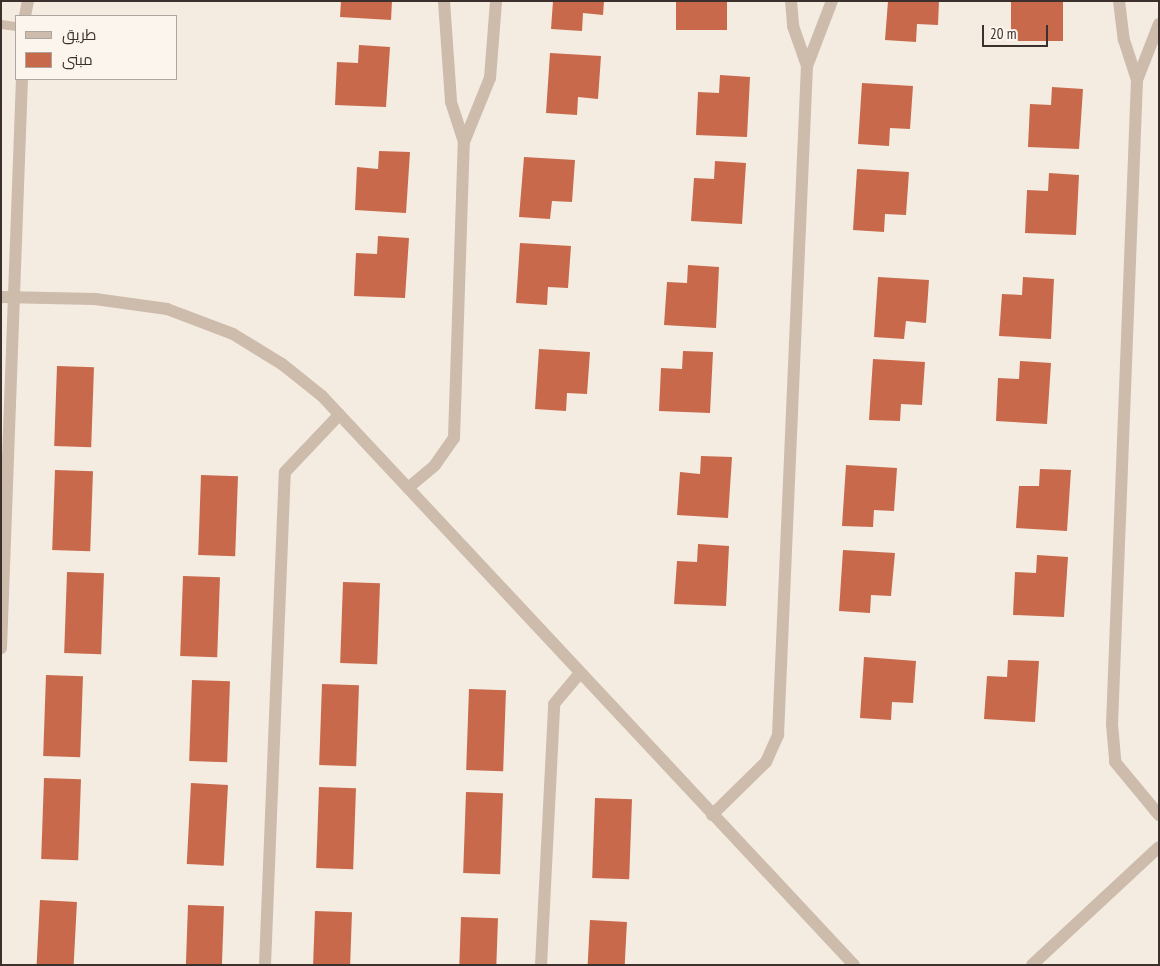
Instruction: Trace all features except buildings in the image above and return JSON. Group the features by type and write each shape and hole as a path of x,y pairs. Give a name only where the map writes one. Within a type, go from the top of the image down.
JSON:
{"street":[{"path":"25,15 28,1"},
{"path":"408,488 435,465 454,438 464,142 451,102 444,1"},
{"path":"464,142 490,78 496,1"},
{"path":"791,1 793,26 807,66"},
{"path":"712,815 766,762 778,735 807,66 832,1"},
{"path":"1119,1 1124,40 1137,80"},
{"path":"1159,24 1137,80 1112,724 1115,762 1159,815"},
{"path":"1,648 7,297 22,80"},
{"path":"7,297 95,299 167,309 233,334 274,359 340,415 854,965"},
{"path":"266,965 286,472 340,415"},
{"path":"541,965 554,704 580,673"},
{"path":"1032,965 1159,847"}],"lane":[{"path":"1,24 15,26"}]}
